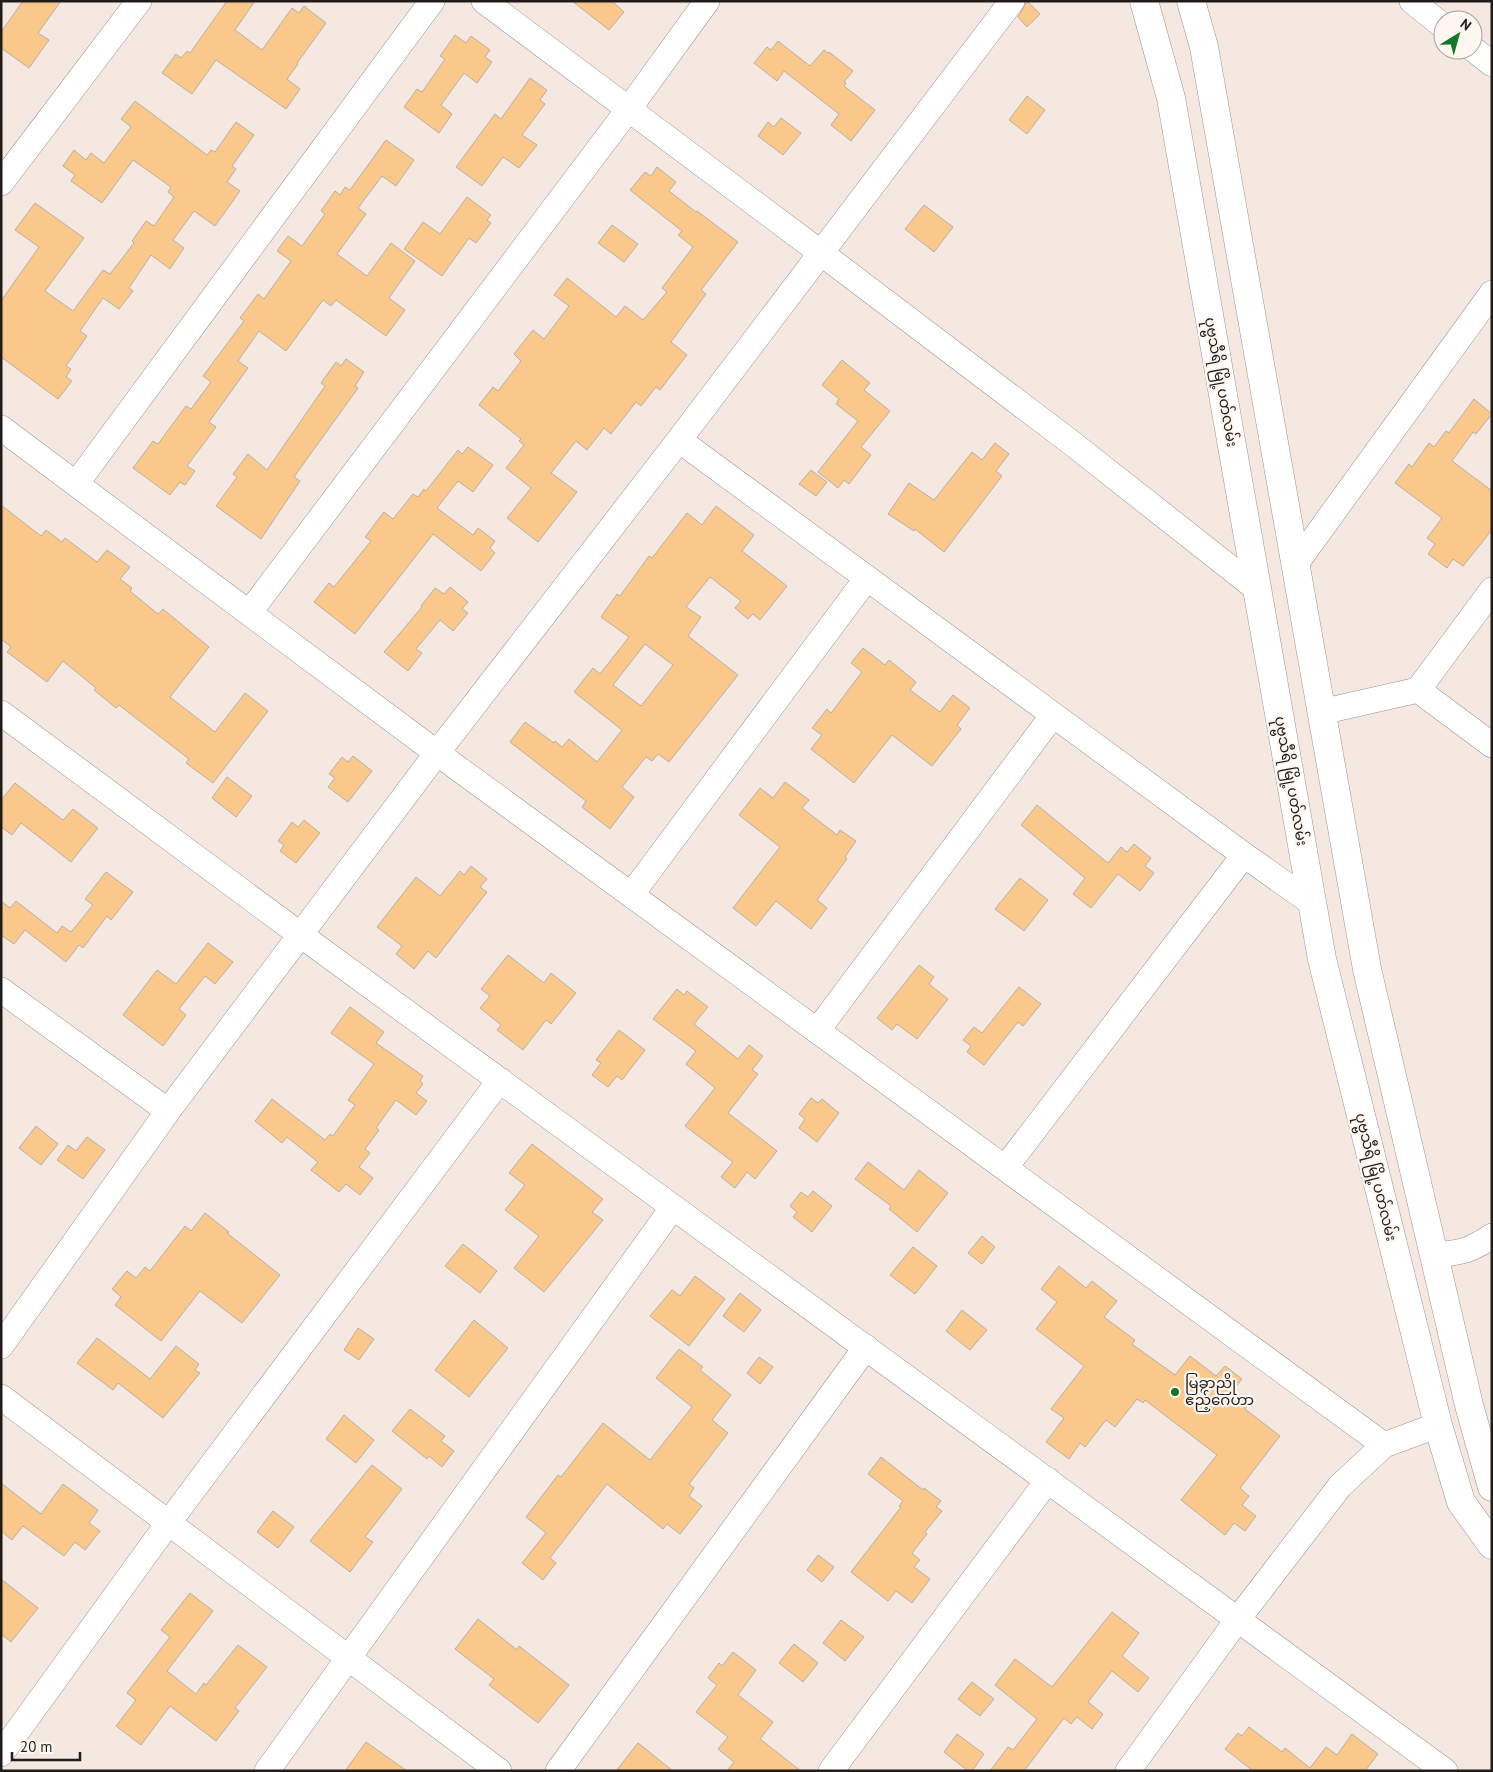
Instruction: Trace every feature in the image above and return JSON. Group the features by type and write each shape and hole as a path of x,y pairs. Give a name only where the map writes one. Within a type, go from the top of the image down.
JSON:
{"main road":[{"name":"ပုဗ္ဗသီရိ မြို့ပတ်လမ်း","path":"1144,1 1171,98 1322,959 1438,1426 1461,1502 1492,1545"},
{"path":"1191,1 1204,47 1363,948 1469,1405 1492,1487"},
{"path":"1322,959 1363,948"}],"street":[{"path":"1,183 139,1"},
{"path":"76,484 432,1"},
{"path":"484,1 1073,444 1257,589"},
{"path":"249,613 628,110 707,1"},
{"path":"1,1346 168,1112 302,936 437,753 679,440 1012,1"},
{"path":"1412,1 1433,12"},
{"path":"1295,565 1492,293"},
{"path":"1,428 437,753 1384,1445"},
{"path":"679,440 1312,903"},
{"path":"631,895 867,578"},
{"path":"1321,712 1418,690 1492,590"},
{"path":"1418,690 1492,745"},
{"path":"1,713 302,936 1238,1619 1418,1763 1446,1771"},
{"path":"817,1031 1053,715"},
{"path":"1005,1168 1244,855"},
{"path":"1,990 168,1112"},
{"path":"1,1754 169,1522 500,1080"},
{"path":"268,1771 348,1657 674,1207"},
{"path":"1434,1254 1461,1252 1478,1245 1492,1236"},
{"path":"558,1771 866,1347"},
{"path":"1,1397 500,1771"},
{"path":"1128,1771 1238,1619 1340,1486 1384,1445 1438,1426"},
{"path":"831,1771 1048,1480"}],"building":[{"path":"23,1 61,1 38,33 49,40 29,68 1,48 1,32"},
{"path":"227,1 255,1 235,30 262,50 292,8 299,13 304,6 326,23 287,79 300,89 286,109 216,60 192,94 162,73 176,54 181,58 187,51 190,53"},
{"path":"572,1 612,1 624,12 609,30"},
{"path":"1027,1 1040,14 1027,27 1018,17"},
{"path":"455,35 466,43 471,36 490,50 485,57 492,62 477,83 464,73 441,105 452,114 439,133 404,107 417,89 422,92 445,59 440,56"},
{"path":"778,41 810,66 824,50 853,71 844,82 846,83 844,86 875,110 851,141 831,125 839,114 784,71 777,81 754,63 767,47 771,50"},
{"path":"530,78 547,90 540,100 545,104 522,135 537,145 519,168 503,157 482,186 456,167 495,114 501,119"},
{"path":"1027,96 1045,110 1027,134 1009,120"},
{"path":"135,101 207,155 211,150 215,152 236,122 254,135 232,166 236,169 227,182 240,191 215,226 194,211 173,240 184,248 170,269 151,255 129,288 133,291 119,309 103,298 80,331 87,336 66,366 71,369 66,377 72,381 58,399 1,357 1,301 39,247 15,230 35,203 84,238 45,291 73,311 103,270 110,274 134,243 132,241 146,221 154,226 174,197 168,192 171,187 133,160 102,203 71,181 75,175 63,166 74,150 86,160 91,153 104,163 131,127 121,119"},
{"path":"781,118 801,133 783,155 758,136 768,122 774,127"},
{"path":"386,140 414,160 396,186 382,176 358,208 366,214 337,254 367,276 391,243 415,261 389,298 405,310 386,336 336,300 331,306 323,300 286,351 259,331 238,361 248,368 209,422 216,427 187,466 195,471 185,485 180,482 170,495 133,468 153,441 158,444 186,406 191,409 211,382 203,376 244,321 240,318 258,294 264,299 291,261 277,251 288,236 302,246 325,214 321,211 335,191 340,195 345,187 350,190"},
{"path":"657,167 676,182 669,191 738,242 701,290 706,294 671,342 687,355 660,390 656,387 641,406 636,402 611,434 604,428 587,450 576,441 551,473 577,492 538,542 507,518 531,488 506,468 524,445 519,441 521,439 479,405 493,387 498,391 521,361 514,354 533,330 544,339 569,306 554,295 567,278 616,317 625,306 643,320 667,292 662,288 693,247 678,235 682,231 630,190 645,172 651,176"},
{"path":"467,197 491,215 487,220 491,223 476,243 469,238 442,276 404,249 423,222 440,234"},
{"path":"924,205 953,227 934,252 905,229"},
{"path":"612,225 638,244 624,262 598,243"},
{"path":"346,359 364,372 355,386 358,388 294,477 300,481 261,539 216,506 237,477 233,474 248,454 267,470 325,386 321,383 336,362 341,366"},
{"path":"842,360 870,383 864,390 890,411 861,447 871,455 849,484 844,480 838,488 818,472 858,421 836,404 839,399 822,385"},
{"path":"1474,399 1492,414 1476,434 1473,432 1452,461 1492,491 1492,530 1463,566 1453,559 1447,568 1428,554 1435,544 1427,538 1442,518 1395,483 1409,464 1412,467 1429,443 1434,447 1446,431 1449,433"},
{"path":"995,443 1009,454 996,471 1002,476 944,552 915,529 914,531 888,514 909,483 934,500 972,452 982,460"},
{"path":"468,447 493,465 473,492 458,481 437,508 473,535 478,528 495,541 490,548 495,553 481,571 433,534 355,634 314,602 329,583 334,587 371,541 365,537 384,512 393,519 413,494 418,497 424,489 426,491 458,450 462,454"},
{"path":"811,470 827,482 816,496 799,484"},
{"path":"1,505 41,536 46,530 62,542 65,538 97,562 107,550 130,567 120,579 132,588 130,591 158,614 163,609 209,647 170,697 215,732 245,693 268,711 213,783 186,763 189,759 119,705 116,708 94,690 96,688 63,661 47,682 7,652 11,647 1,639"},
{"path":"716,506 754,535 742,551 787,586 760,620 753,614 748,619 735,608 741,601 710,577 686,607 701,617 688,636 738,675 669,762 658,754 652,761 646,757 622,787 634,797 610,829 582,807 586,801 510,742 525,722 562,747 569,739 597,762 622,730 574,692 593,668 600,674 629,637 601,617 617,594 620,596 649,556 652,558 687,513 702,525","holes":["645,644 673,665 641,706 613,685"]},
{"path":"450,587 468,602 462,609 468,613 453,631 440,620 416,649 422,653 408,671 384,652 422,607 435,588 444,594"},
{"path":"863,648 885,665 889,660 916,682 910,690 940,712 953,695 970,708 957,725 961,729 932,766 892,735 854,783 811,749 822,735 812,728 827,709 831,713 862,672 851,663"},
{"path":"353,756 372,771 348,802 328,787 335,778 329,774 342,757 348,762"},
{"path":"227,777 252,796 236,817 212,798"},
{"path":"785,782 809,800 802,808 837,835 840,830 856,841 845,857 847,859 817,900 827,908 811,929 776,901 756,926 733,908 780,847 739,815 760,788 773,798"},
{"path":"15,783 63,820 73,809 98,828 71,862 21,823 12,835 1,827 1,800"},
{"path":"1037,805 1108,863 1121,847 1127,852 1134,844 1151,858 1145,866 1154,873 1140,891 1118,874 1091,908 1073,894 1085,878 1021,825"},
{"path":"304,820 320,833 296,863 280,851 284,845 278,841 292,822 298,827"},
{"path":"471,866 487,879 480,887 487,892 436,958 428,951 414,969 396,954 402,946 377,927 416,877 440,896 460,871 464,875"},
{"path":"106,872 133,892 111,920 107,916 83,948 79,945 66,962 25,930 14,944 1,935 1,901 10,908 16,901 57,933 62,926 71,932 93,905 85,899"},
{"path":"1020,878 1048,900 1024,931 995,909"},
{"path":"208,943 233,962 215,984 205,976 179,1009 186,1015 163,1046 123,1015 157,970 176,984"},
{"path":"508,955 544,983 551,973 576,993 551,1024 546,1020 523,1050 497,1030 501,1025 480,1008 490,996 481,989"},
{"path":"919,965 934,977 929,984 948,999 917,1039 897,1024 892,1030 877,1018"},
{"path":"1019,987 1041,1004 1023,1026 1018,1022 984,1065 967,1052 971,1046 963,1040 974,1027 982,1033"},
{"path":"677,989 684,995 687,991 708,1007 694,1024 738,1059 749,1045 763,1056 752,1070 758,1074 728,1113 777,1151 755,1179 747,1172 735,1188 721,1177 733,1162 685,1126 715,1088 686,1064 696,1051 653,1019"},
{"path":"350,1007 384,1032 376,1043 423,1076 420,1081 423,1084 416,1093 427,1101 416,1115 396,1100 376,1128 379,1130 365,1149 370,1153 359,1167 373,1178 360,1195 346,1184 339,1192 311,1170 318,1162 287,1137 282,1143 255,1121 272,1099 325,1140 330,1134 333,1136 355,1105 348,1100 374,1064 331,1033"},
{"path":"619,1030 645,1050 622,1080 617,1076 608,1087 592,1075 601,1063 596,1060"},
{"path":"811,1098 818,1103 822,1099 839,1113 817,1142 799,1128 805,1119 799,1114"},
{"path":"36,1126 58,1144 41,1165 19,1148"},
{"path":"87,1137 105,1150 83,1179 57,1160 68,1145 76,1151"},
{"path":"532,1144 603,1199 592,1212 603,1220 544,1292 514,1268 539,1236 505,1210 525,1185 509,1173"},
{"path":"868,1162 904,1190 919,1170 948,1193 917,1232 889,1209 891,1206 855,1179"},
{"path":"813,1191 832,1206 812,1232 793,1217 797,1212 790,1206 801,1192 808,1197"},
{"path":"205,1213 280,1275 242,1323 200,1291 161,1341 115,1305 121,1297 112,1289 127,1271 136,1278 145,1267 150,1271 185,1226 191,1231"},
{"path":"982,1236 995,1247 982,1264 968,1253"},
{"path":"463,1244 497,1271 480,1293 445,1266"},
{"path":"913,1247 937,1266 915,1294 890,1275"},
{"path":"1059,1266 1086,1288 1092,1281 1117,1301 1104,1317 1135,1340 1132,1344 1175,1375 1190,1356 1216,1376 1225,1366 1242,1379 1233,1390 1249,1403 1245,1409 1280,1436 1240,1488 1249,1496 1242,1505 1256,1516 1245,1531 1234,1523 1225,1535 1181,1500 1217,1455 1145,1400 1143,1403 1137,1399 1115,1427 1106,1420 1085,1447 1080,1443 1069,1459 1046,1442 1064,1418 1051,1409 1084,1366 1036,1329 1057,1302 1041,1289"},
{"path":"695,1276 725,1299 689,1346 650,1316 672,1290 680,1296"},
{"path":"740,1293 761,1310 744,1332 723,1316"},
{"path":"962,1310 987,1330 970,1350 946,1331"},
{"path":"474,1320 508,1348 469,1397 435,1370"},
{"path":"358,1328 374,1339 359,1360 344,1350"},
{"path":"97,1338 150,1379 176,1346 199,1364 195,1370 200,1373 163,1418 118,1383 113,1390 77,1363"},
{"path":"679,1349 703,1367 700,1370 731,1395 712,1420 728,1433 689,1484 694,1488 689,1496 702,1506 680,1534 667,1524 663,1529 607,1484 550,1558 556,1563 543,1580 522,1563 546,1533 526,1517 558,1475 561,1477 603,1423 650,1460 692,1407 656,1378"},
{"path":"759,1357 773,1367 760,1384 747,1373"},
{"path":"410,1409 445,1436 441,1441 454,1451 442,1467 429,1456 427,1459 392,1431"},
{"path":"344,1415 374,1440 356,1463 326,1439"},
{"path":"881,1457 923,1490 924,1488 941,1501 936,1507 942,1511 925,1532 927,1534 912,1553 920,1560 914,1567 930,1579 912,1603 896,1591 888,1601 851,1572 901,1507 899,1506 903,1501 868,1474"},
{"path":"372,1465 402,1489 365,1537 373,1542 350,1572 310,1541"},
{"path":"1,1483 41,1514 63,1484 98,1510 89,1523 100,1531 85,1550 75,1542 64,1556 23,1526 12,1540 1,1531"},
{"path":"273,1511 294,1527 278,1548 257,1532"},
{"path":"818,1555 834,1567 822,1582 807,1570"},
{"path":"1,1579 38,1608 11,1642 1,1634"},
{"path":"190,1593 213,1611 167,1671 196,1694 204,1683 206,1685 238,1645 267,1667 235,1708 239,1711 216,1741 170,1706 141,1745 116,1726 136,1700 127,1693 170,1637 161,1630"},
{"path":"1112,1612 1139,1633 1122,1656 1149,1678 1138,1692 1112,1671 1088,1702 1103,1714 1092,1729 1077,1717 1071,1724 1064,1718 1024,1771 990,1771 1008,1747 1013,1750 1037,1719 995,1685 1015,1659 1052,1687"},
{"path":"478,1619 517,1650 519,1646 569,1685 538,1723 489,1685 494,1679 455,1649"},
{"path":"841,1620 864,1637 845,1661 823,1643"},
{"path":"794,1644 818,1663 803,1682 779,1663"},
{"path":"733,1652 756,1670 738,1695 773,1722 760,1739 801,1771 727,1771 734,1762 718,1749 728,1737 696,1712 717,1685 708,1678 719,1663 722,1666"},
{"path":"972,1682 994,1699 980,1716 958,1699"},
{"path":"1249,1727 1282,1752 1285,1748 1310,1768 1326,1747 1337,1755 1352,1734 1378,1754 1365,1771 1253,1771 1225,1749 1238,1733 1242,1736"},
{"path":"957,1734 984,1754 972,1771 968,1771 944,1752"},
{"path":"366,1742 407,1771 345,1771"},
{"path":"638,1743 673,1771 616,1771"}],"place":[{"name":"မြခွာညို ဧည့်ဂေဟာ","path":"1175,1392"}]}
